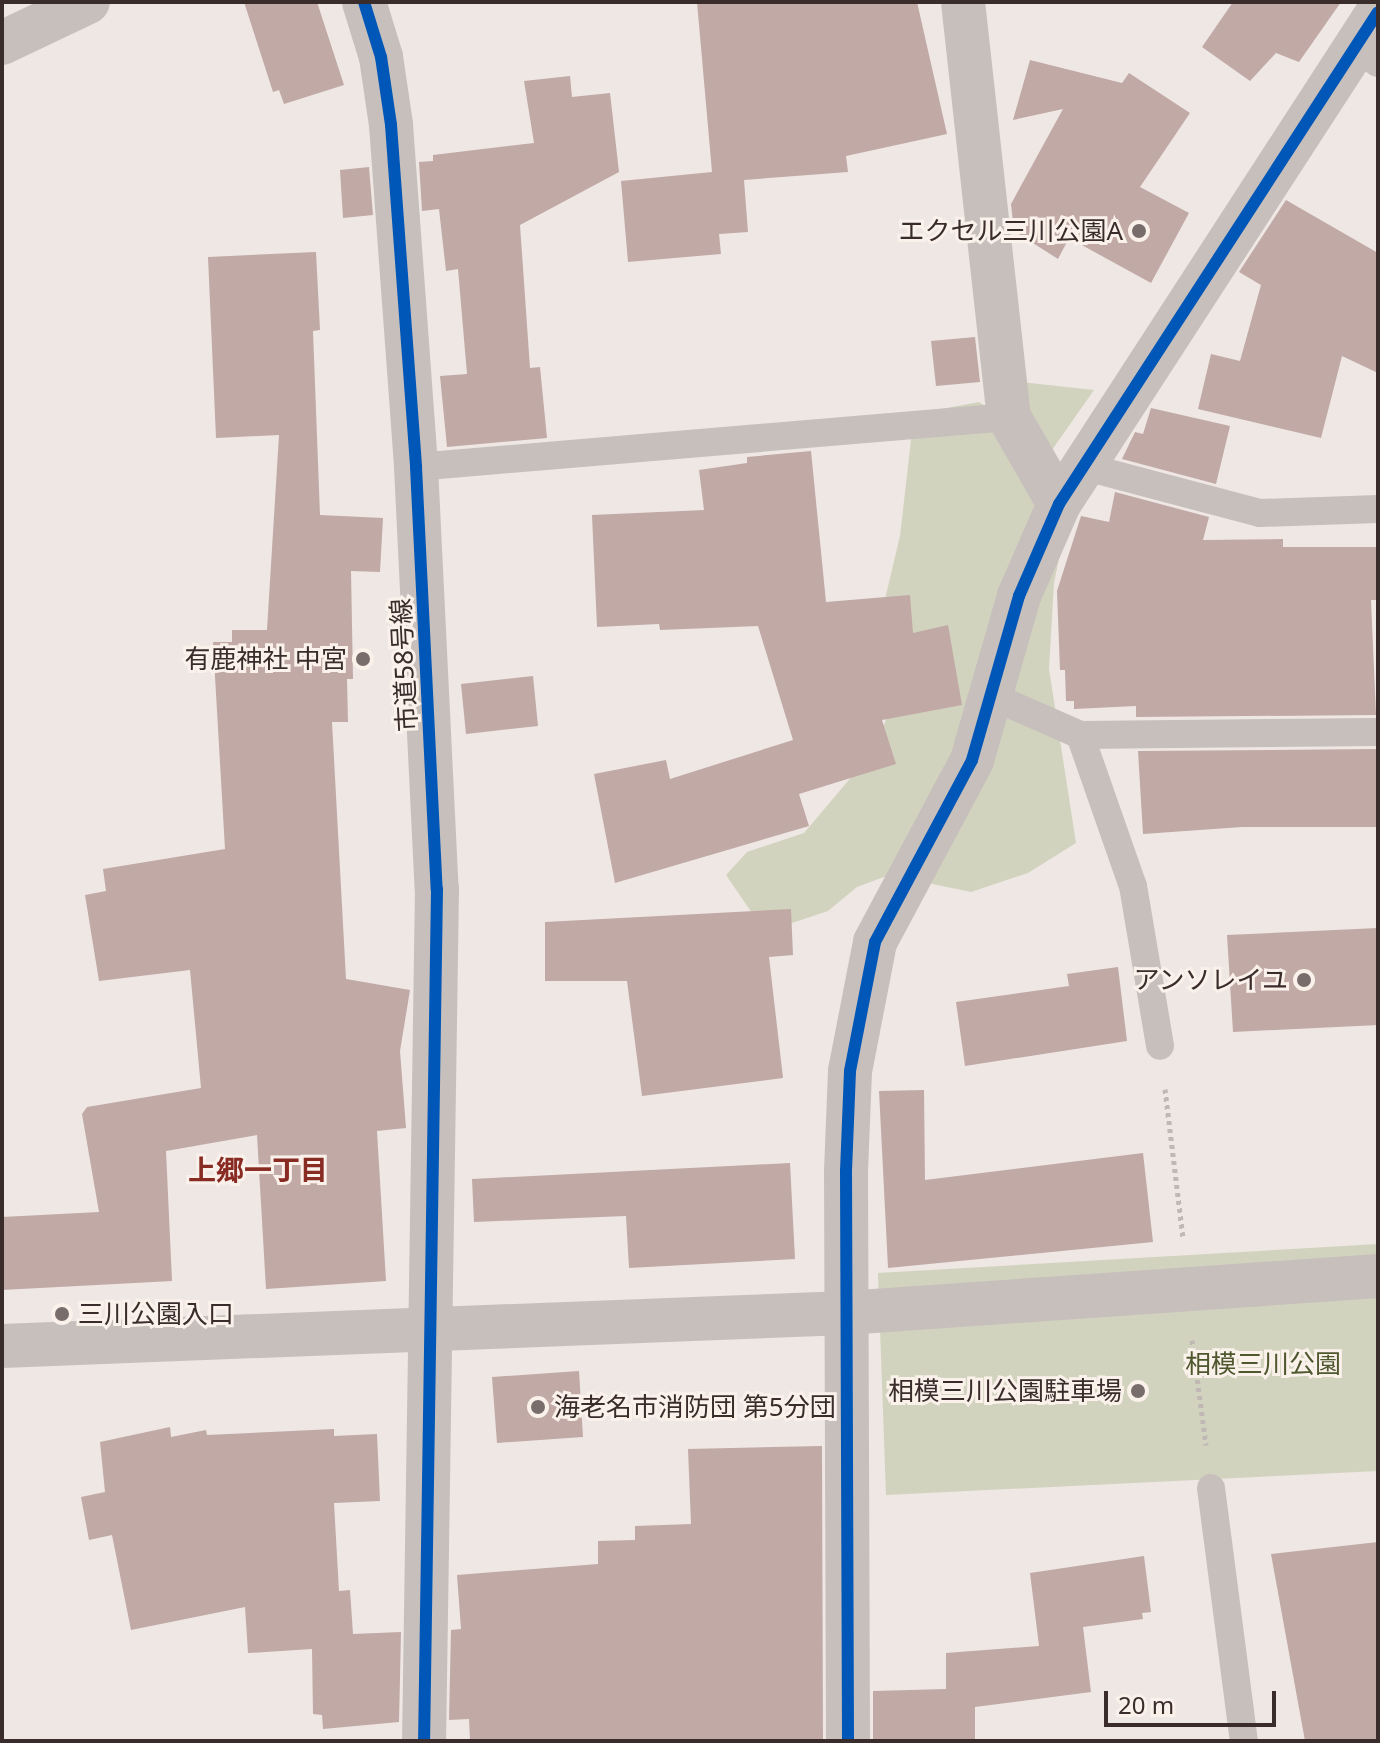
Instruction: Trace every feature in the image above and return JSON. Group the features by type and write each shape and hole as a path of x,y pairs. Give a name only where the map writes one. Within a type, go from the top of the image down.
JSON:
{"street":[{"path":"2,43 88,2"},
{"name":"市道58号線","path":"364,2 381,57 391,125 416,467 437,889 433,1329 424,1529 424,1741"},
{"path":"963,2 1009,417 1059,504"},
{"path":"848,1741 845,1313 850,1071 875,942 972,760 994,697 1019,596 1059,504 1370,40"},
{"path":"2,1346 845,1313 1171,1287 1378,1276"}],"lane":[{"path":"416,467 1009,417"},
{"path":"1082,466 1260,513 1378,509"},
{"path":"994,697 1080,735 1378,732"},
{"path":"1080,735 1133,886 1160,1046"},
{"path":"1211,1488 1244,1741"}],"path":[{"path":"1160,1046 1184,1244"},
{"path":"1192,1337 1211,1488"}],"green space":[{"path":"1021,382 1094,390 1052,450 1065,529 1054,583 1049,669 1076,843 1028,873 971,892 889,875 857,887 828,911 765,932 726,875 747,852 804,833 875,749 899,685 884,603 900,536 914,414 979,402 1027,432"},
{"name":"相模三川公園","path":"1378,1244 1378,1471 886,1495 878,1273"}],"building":[{"path":"244,2 317,2 344,85 284,104 279,90 273,92"},
{"path":"697,2 917,2 947,134 846,156 848,172 744,180 748,232 719,234 721,254 628,262 621,181 712,172"},
{"path":"1233,2 1341,2 1299,62 1276,53 1250,81 1202,47"},
{"path":"1030,60 1122,83 1129,73 1190,113 1140,187 1189,213 1151,283 1069,238 1058,259 1014,231 1011,204 1063,109 1013,120"},
{"path":"570,76 572,97 610,93 619,172 520,225 530,368 540,367 547,438 447,447 440,376 467,374 458,269 446,271 439,209 422,211 419,162 433,161 433,155 534,143 524,81"},
{"path":"369,167 373,215 343,218 340,170"},
{"path":"1286,200 1378,253 1378,373 1342,356 1321,438 1198,409 1211,354 1240,361 1261,285 1239,272"},
{"path":"316,252 320,330 313,331 320,515 383,518 380,572 351,571 353,679 347,679 348,722 332,722 346,979 410,990 400,1051 406,1128 377,1131 386,1281 266,1289 257,1135 166,1151 172,1281 2,1290 2,1217 99,1212 82,1114 87,1107 201,1088 190,970 99,981 85,895 106,891 103,869 225,849 213,642 232,642 232,630 267,630 279,435 216,438 208,257"},
{"path":"975,337 980,382 936,386 931,341"},
{"path":"1151,408 1230,426 1216,484 1122,459 1135,432 1143,434"},
{"path":"811,451 826,602 910,595 913,633 948,625 962,705 882,720 896,764 799,794 809,826 615,883 594,774 666,760 670,779 793,740 758,626 660,630 659,624 597,627 592,515 704,510 699,470 747,463 747,457"},
{"path":"1115,492 1209,517 1203,540 1283,539 1283,547 1378,547 1378,600 1371,600 1376,715 1136,717 1136,706 1074,709 1074,701 1066,701 1065,670 1060,670 1057,591 1081,516 1109,522"},
{"path":"533,676 538,726 466,734 461,684"},
{"path":"1378,749 1378,827 1242,827 1143,834 1138,751"},
{"path":"791,909 793,955 769,957 783,1078 642,1096 627,981 545,981 545,922"},
{"name":"アンソレイユ","path":"1378,928 1378,1025 1233,1032 1227,935"},
{"path":"1118,967 1127,1041 965,1066 956,1002 1069,986 1067,974"},
{"path":"924,1090 925,1180 1143,1153 1153,1242 888,1268 879,1091"},
{"path":"790,1163 795,1259 629,1268 626,1216 474,1222 472,1179"},
{"name":"海老名市消防団 第5分団","path":"579,1371 583,1437 497,1443 492,1377"},
{"path":"170,1427 171,1437 206,1430 207,1435 334,1429 334,1436 377,1434 380,1501 334,1503 339,1591 350,1590 353,1634 401,1632 399,1722 323,1729 322,1715 313,1714 312,1649 248,1653 245,1607 131,1630 112,1535 89,1540 81,1497 105,1492 100,1442"},
{"path":"822,1446 823,1741 470,1741 469,1719 449,1720 451,1630 461,1629 457,1575 598,1564 598,1541 635,1540 635,1526 691,1524 688,1449"},
{"path":"1378,1542 1378,1741 1305,1741 1271,1554"},
{"path":"1144,1556 1151,1612 1142,1613 1143,1619 1083,1627 1091,1692 975,1707 975,1741 873,1741 873,1691 946,1689 946,1653 1039,1646 1030,1573"}],"cycle path":[{"path":"364,2 381,57 391,125 416,467 437,889 424,1741"},
{"path":"848,1741 846,1171 850,1071 875,942 972,760 1019,596 1059,504 1378,12"}],"place":[{"name":"エクセル三川公園A","path":"1139,231"},
{"name":"有鹿神社 中宮","path":"363,659"},
{"name":"アンソレイユ","path":"1304,980"},
{"name":"三川公園入口","path":"62,1314"},
{"name":"相模三川公園駐車場","path":"1138,1391"},
{"name":"海老名市消防団 第5分団","path":"538,1407"}],"district":[{"name":"上郷一丁目","path":"258,1169"}]}
